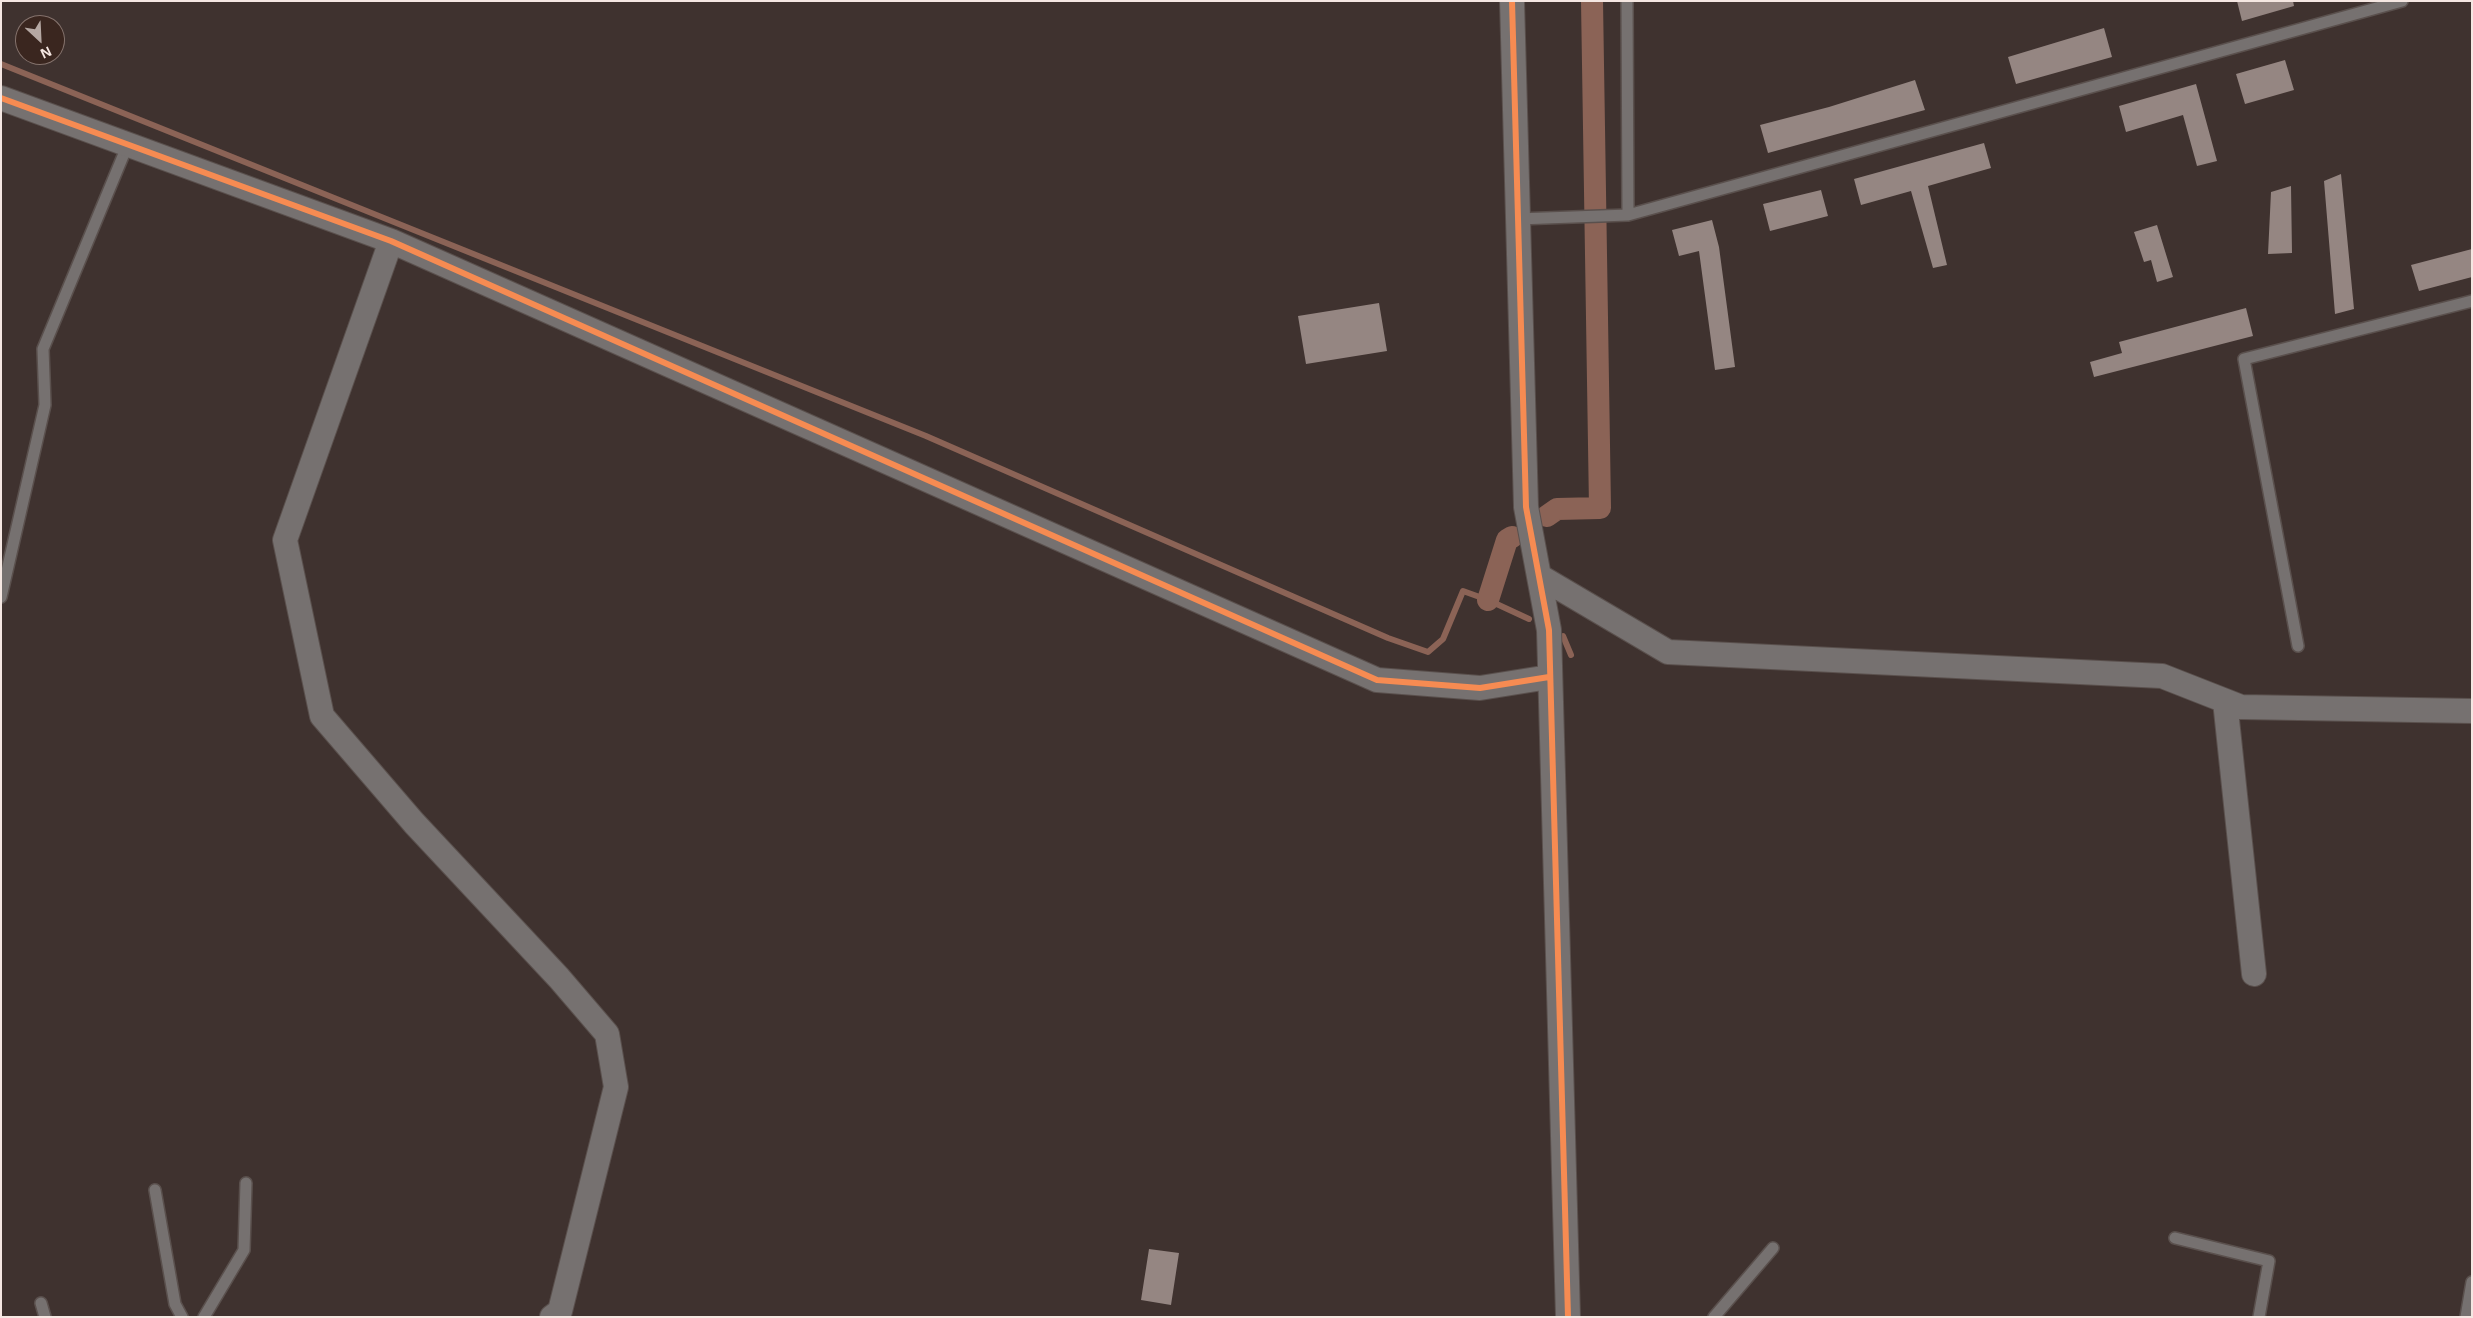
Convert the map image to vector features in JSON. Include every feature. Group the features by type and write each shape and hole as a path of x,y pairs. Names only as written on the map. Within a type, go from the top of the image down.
{"street":[{"path":"1512,1 1526,507 1549,630 1568,1317"},
{"path":"1,98 391,240 1376,680 1480,688 1549,677"},
{"path":"391,240 285,540 322,716 414,823 559,978 606,1034 616,1087 560,1311 552,1317"},
{"path":"1539,576 1668,652 2162,676 2241,707 2472,711"},
{"path":"2225,700 2254,974"}],"lane":[{"path":"1627,215 1628,1"},
{"path":"1518,219 1627,215 2402,1"},
{"path":"1,597 45,405 43,349 128,144"},
{"path":"2298,646 2244,359 2472,301"},
{"path":"204,1317 244,1250 246,1183"},
{"path":"155,1190 175,1304 182,1317"},
{"path":"2175,1238 2269,1261 2258,1317"},
{"path":"1714,1317 1773,1248"},
{"path":"2466,1317 2472,1282"},
{"path":"41,1303 45,1317"}],"building":[{"path":"2237,1 2293,1 2294,6 2242,21"},
{"path":"2104,28 2112,57 2016,84 2008,57"},
{"path":"2285,60 2294,90 2245,104 2236,74"},
{"path":"1915,80 1925,110 1768,153 1760,125 1829,107"},
{"path":"2196,84 2217,161 2197,166 2183,115 2126,132 2119,106"},
{"path":"1984,143 1991,168 1928,186 1947,265 1933,268 1911,191 1861,205 1854,179"},
{"path":"2341,174 2354,309 2335,314 2324,181"},
{"path":"2291,186 2292,253 2268,254 2271,192"},
{"path":"1821,190 1828,216 1770,231 1763,204"},
{"path":"1712,220 1719,247 1735,367 1715,370 1699,251 1679,256 1672,230"},
{"path":"2157,225 2173,277 2157,282 2151,260 2144,262 2134,232"},
{"path":"2472,249 2472,277 2419,291 2411,265"},
{"path":"1379,303 1387,351 1306,364 1298,316"},
{"path":"2246,308 2253,336 2094,377 2090,362 2122,353 2119,342"},
{"path":"1149,1249 1179,1253 1171,1305 1141,1300"}],"waterway":[{"path":"1547,516 1557,509 1600,508 1592,1"},
{"path":"1,64 926,436 1388,638 1428,652 1443,639 1463,591 1529,619"},
{"path":"1488,600 1507,540 1512,537"},
{"path":"1563,636 1571,655"}],"cycle path":[{"path":"1512,1 1526,507 1549,630 1568,1317"},
{"path":"1,98 391,241 1377,680 1480,688 1549,677"}]}
